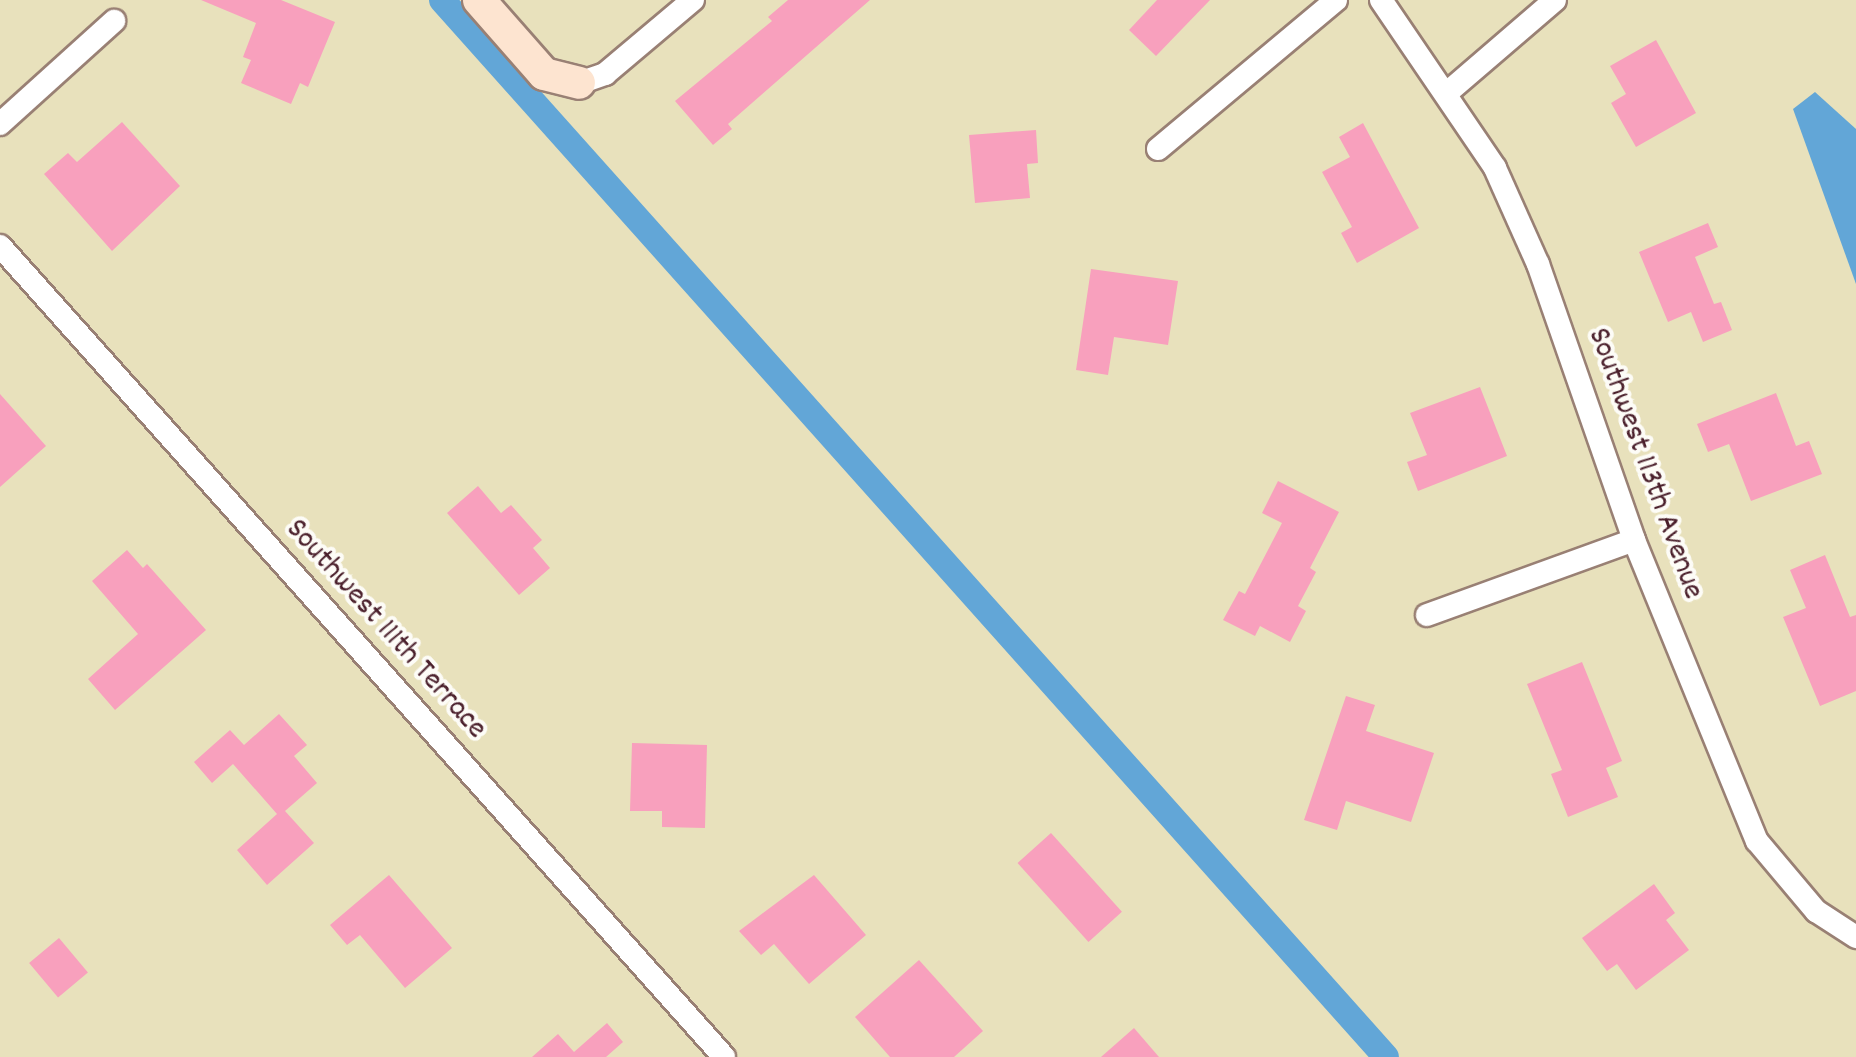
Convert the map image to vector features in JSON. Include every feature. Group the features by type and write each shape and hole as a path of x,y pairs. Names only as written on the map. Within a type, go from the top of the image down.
{"street":[{"path":"479,0 544,74 579,83 605,74 693,0"},
{"path":"1158,149 1336,0"},
{"name":"Southwest 113th Avenue","path":"1381,0 1448,92 1495,168 1538,264 1634,540 1757,841 1816,911 1856,937"},
{"path":"1448,92 1555,0"},
{"path":"0,124 114,21"},
{"name":"Southwest 111th Terrace","path":"0,246 724,1057"},
{"path":"1427,615 1634,540"}],"water":[{"path":"1815,92 1856,129 1856,284 1793,109"}],"building":[{"path":"201,0 281,0 335,22 308,87 300,83 291,104 241,83 251,60 243,57 256,23"},
{"path":"788,0 870,0 728,124 732,129 713,145 675,101 772,21 768,17"},
{"path":"1157,0 1210,0 1156,56 1129,30"},
{"path":"1656,40 1696,113 1636,147 1611,103 1626,94 1610,66"},
{"path":"122,122 180,186 112,251 44,174 68,153 77,162"},
{"path":"1363,123 1419,228 1357,263 1341,233 1352,227 1322,172 1350,157 1339,137"},
{"path":"1036,130 1038,163 1027,164 1030,198 975,203 969,135"},
{"path":"1708,223 1718,247 1695,257 1714,304 1721,302 1732,330 1703,342 1691,312 1668,322 1639,252"},
{"path":"1091,269 1178,281 1168,345 1114,337 1108,375 1076,370"},
{"path":"1480,387 1507,456 1418,491 1407,462 1427,455 1410,413"},
{"path":"1776,393 1796,446 1809,441 1822,474 1751,501 1729,444 1708,452 1697,424"},
{"path":"0,394 46,446 0,487"},
{"path":"1278,481 1339,512 1310,568 1316,572 1298,606 1306,611 1290,642 1260,626 1255,636 1223,620 1239,591 1245,594 1282,523 1262,513"},
{"path":"478,486 501,513 511,505 542,540 533,548 550,568 519,595 447,513"},
{"path":"127,550 143,568 147,564 206,630 115,710 88,679 138,634 92,581"},
{"path":"1825,555 1850,617 1856,615 1856,691 1820,706 1783,617 1806,608 1790,570"},
{"path":"1582,662 1622,761 1606,768 1618,797 1568,817 1551,774 1562,770 1527,684"},
{"path":"1346,696 1375,705 1366,731 1434,753 1411,822 1346,801 1337,830 1304,820"},
{"path":"279,714 307,745 294,756 317,783 285,811 314,843 267,885 237,850 277,814 233,764 212,783 194,762 230,730 244,745"},
{"path":"632,743 707,745 705,828 662,827 662,811 630,811"},
{"path":"1051,833 1122,912 1088,942 1018,863"},
{"path":"389,875 452,948 405,988 360,935 347,945 330,925"},
{"path":"814,875 866,935 809,984 774,944 761,955 739,931"},
{"path":"1654,884 1675,913 1666,920 1689,950 1636,990 1617,964 1607,971 1582,938"},
{"path":"59,938 88,972 58,998 29,963"},
{"path":"919,960 983,1031 954,1057 890,1057 855,1017"},
{"path":"607,1023 623,1042 606,1057 532,1057 558,1034 574,1052"},
{"path":"1134,1028 1159,1057 1101,1057"}],"waterway":[{"path":"442,0 1386,1057"}]}
